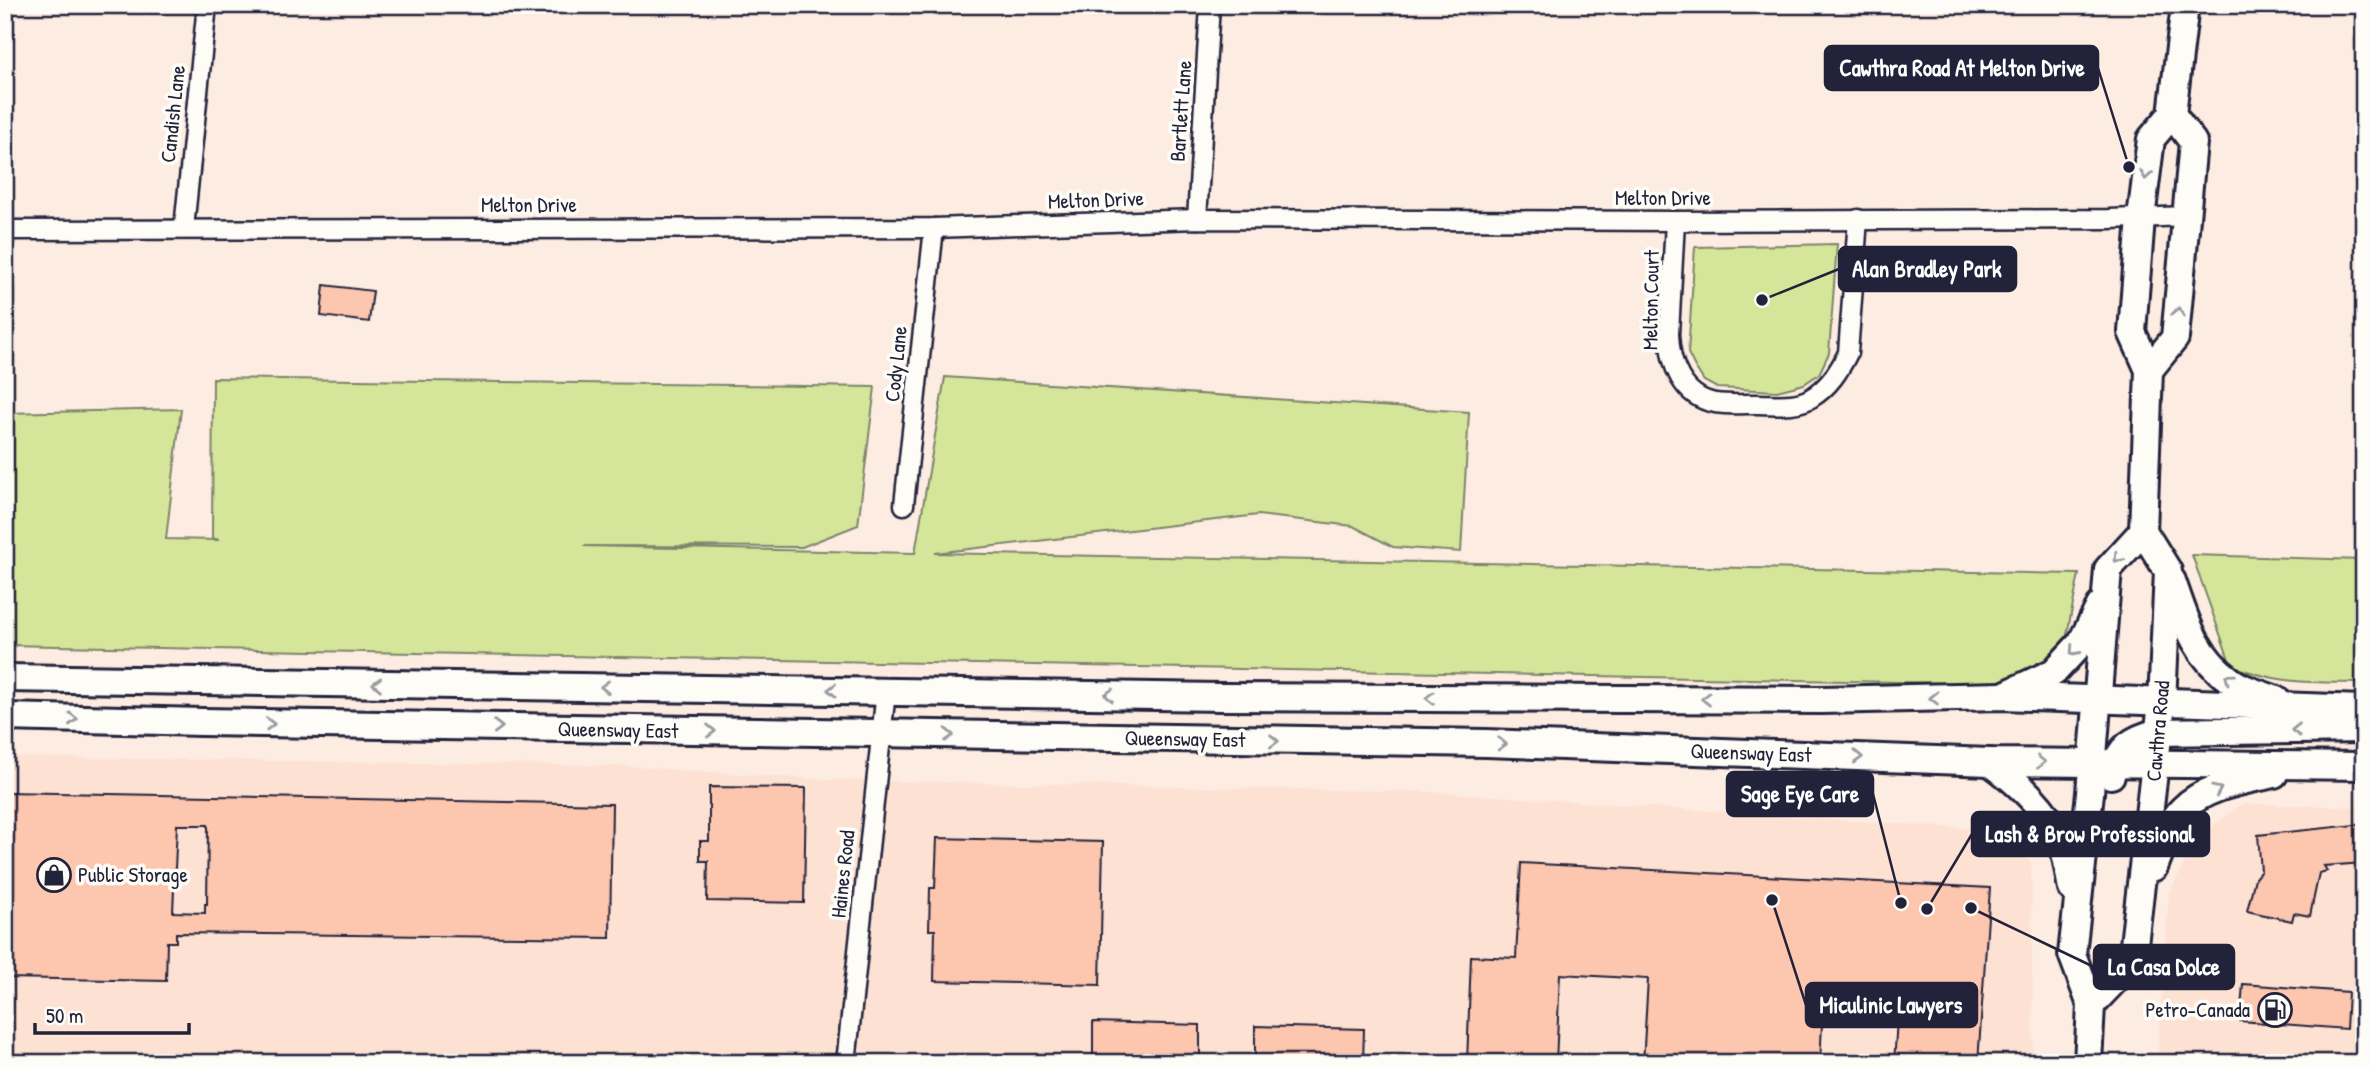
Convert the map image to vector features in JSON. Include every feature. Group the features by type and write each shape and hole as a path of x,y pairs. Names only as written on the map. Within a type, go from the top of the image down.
{"main road":[{"path":"2185,5 2172,114 2151,139 2141,218 2132,332 2148,370 2143,531 2168,571 2194,643 2204,657 2231,682 2291,706"},
{"path":"2148,370 2175,338 2188,216 2193,142 2172,114"},
{"path":"2088,1063 2091,1005 2072,954 2077,907 2104,763 2097,700 2108,569 2143,531"},
{"name":"Cawthra Road","path":"2091,1005 2132,962 2162,703 2168,571"},
{"path":"2002,696 2054,672 2074,652 2106,592"},
{"name":"Queensway East","path":"5,678 1235,697 1807,700 2002,696 2364,709"},
{"name":"Queensway East","path":"5,717 1486,743 1990,762 2364,766"},
{"path":"2104,763 2137,737 2159,732 2364,729"},
{"path":"1990,762 2008,775 2051,822 2063,848 2077,907"},
{"path":"2140,902 2169,830 2182,809 2197,798 2230,784 2316,765"}],"street":[{"name":"Candish Lane","path":"184,228 208,5"},
{"name":"Bartlett Lane","path":"1197,219 1210,5"},
{"name":"Melton Drive","path":"5,230 934,228 1197,219 1675,221 2188,216"},
{"name":"Melton Court","path":"1675,221 1669,334 1679,377 1688,390 1699,398 1716,403 1794,404 1808,400 1825,388 1848,353 1858,219"},
{"name":"Cody Lane","path":"904,505 934,228"},
{"name":"Haines Road","path":"846,1063 886,691"}],"shaded area":[{"path":"5,757 620,766 826,780 1431,792 2015,832 2031,865 2033,1063 5,1063"},
{"path":"2241,804 2364,807 2364,1063 2157,1063 2169,894 2197,839"}],"green space":[{"path":"1837,244 1829,353 1819,374 1804,384 1777,391 1717,388 1704,381 1688,353 1695,247"},
{"path":"945,377 1469,412 1461,552 1393,547 1353,526 1258,515 935,553 2079,574 2057,685 5,645 5,413 181,409 166,539 219,540 212,538 213,378 875,387 858,525 802,547 583,546 915,553"},
{"path":"2192,555 2364,560 2364,683 2281,679 2231,665"}],"building":[{"path":"324,285 373,291 369,322 321,316"},
{"path":"709,787 806,788 804,903 707,901 708,861 700,861 700,841 709,841"},
{"path":"5,792 612,804 610,938 176,933 176,942 167,942 166,981 5,978","holes":["177,825 208,825 205,913 173,912"]},
{"path":"2364,824 2364,863 2324,866 2327,871 2319,873 2310,916 2294,913 2292,921 2247,911 2255,878 2261,871 2258,835"},
{"path":"937,838 1103,842 1100,985 934,981 935,930 929,930 930,888 935,888"},
{"path":"1521,863 1990,888 1978,1063 1894,1063 1899,991 1824,986 1820,1063 1643,1063 1648,979 1560,974 1556,1063 1467,1063 1471,956 1516,958"},
{"path":"2243,984 2348,992 2346,1029 2240,1021"},
{"path":"1093,1022 1200,1025 1200,1063 1093,1063"},
{"path":"1255,1026 1364,1029 1363,1063 1255,1063"}],"place":[{"name":"Cawthra Road At Melton Drive","path":"2129,167"},
{"name":"Alan Bradley Park","path":"1762,300"},
{"name":"Public Storage","path":"54,875"},
{"name":"Miculinic Lawyers","path":"1772,900"},
{"name":"Sage Eye Care","path":"1901,903"},
{"name":"La Casa Dolce","path":"1971,908"},
{"name":"Lash & Brow Professional","path":"1927,909"},
{"name":"Petro-Canada","path":"2275,1010"}]}
